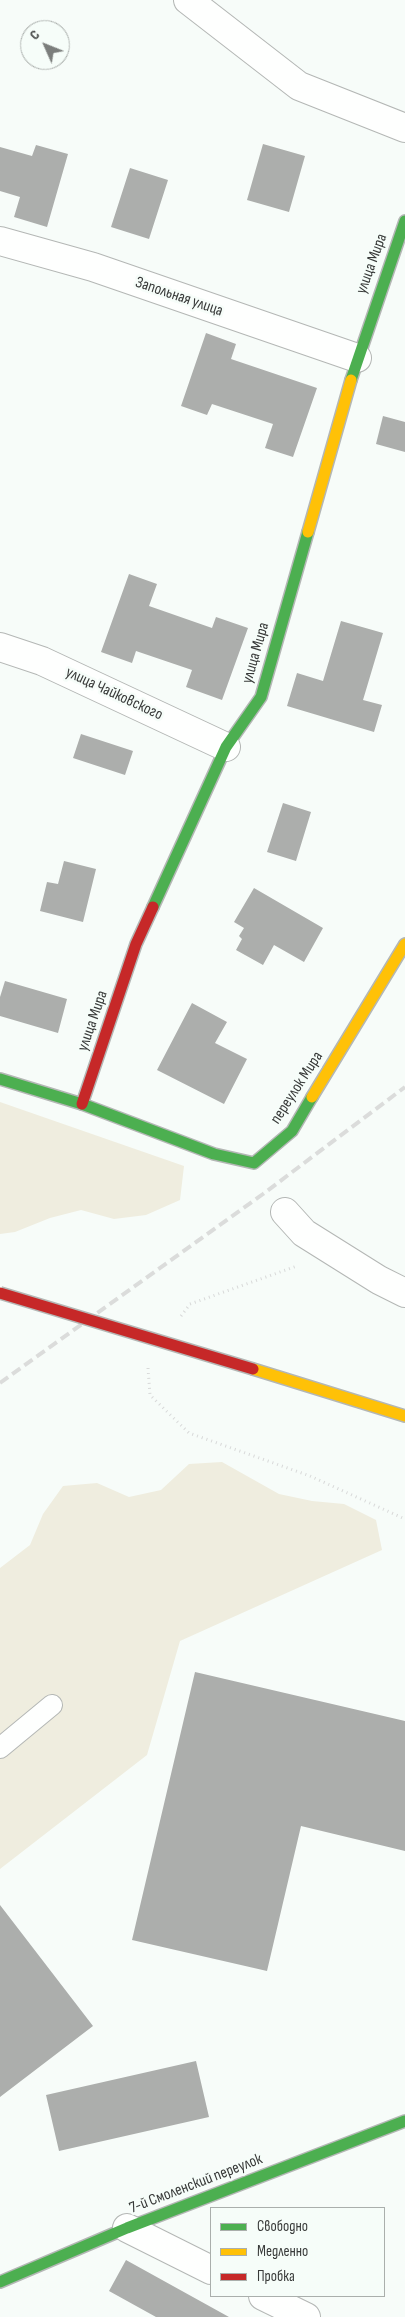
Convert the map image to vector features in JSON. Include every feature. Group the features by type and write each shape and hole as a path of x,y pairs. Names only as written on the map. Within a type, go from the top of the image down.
{"street":[{"path":"188,0 299,86 405,128"},
{"name":"улица Мира","path":"82,1104 136,944 226,747 261,698 356,358 405,221"},
{"name":"Запольная улица","path":"0,241 93,268 356,358"},
{"name":"улица Чайковского","path":"0,647 42,661 226,747"},
{"name":"переулок Мира","path":"82,1104 214,1154 254,1163 292,1131 405,944"},
{"path":"0,1080 82,1104"},
{"path":"285,1212 304,1233 379,1280 405,1293"},
{"path":"0,1293 405,1416"},
{"name":"7-й Смоленский переулок","path":"0,2282 127,2228 405,2121"},
{"path":"127,2228 210,2270"},
{"path":"265,2297 306,2317"}],"lane":[{"path":"0,1748 52,1705"}],"shaded area":[{"path":"0,1102 184,1166 180,1200 146,1215 114,1219 81,1210 50,1218 15,1232 0,1234"},
{"path":"222,1462 279,1494 312,1501 344,1504 376,1520 382,1550 180,1641 147,1755 0,1869 0,1568 30,1545 43,1514 63,1486 97,1483 129,1497 161,1490 189,1464"}],"building":[{"path":"263,144 305,156 289,212 247,200"},
{"path":"36,145 68,154 47,227 14,217 20,197 0,191 0,147 32,156"},
{"path":"130,168 168,180 149,239 111,227"},
{"path":"206,333 236,344 231,359 317,388 293,457 265,448 273,424 212,404 207,415 181,406"},
{"path":"383,416 405,422 405,452 376,444"},
{"path":"129,574 157,584 149,606 212,628 216,617 248,628 222,700 186,687 192,670 136,651 132,663 101,652"},
{"path":"341,621 383,633 363,700 382,705 374,732 287,706 297,673 323,681"},
{"path":"81,734 133,751 125,775 73,758"},
{"path":"283,803 311,812 296,861 267,852"},
{"path":"64,861 96,869 83,922 40,911 47,882 58,884"},
{"path":"254,888 323,928 304,962 274,945 263,965 236,950 242,939 239,936 244,928 234,922"},
{"path":"5,981 67,999 58,1033 0,1016 0,997"},
{"path":"192,1003 227,1022 215,1043 247,1059 224,1104 157,1070"},
{"path":"195,1672 405,1721 405,1851 301,1826 267,1971 132,1940"},
{"path":"0,1905 93,2026 0,2097"},
{"path":"196,2061 209,2117 59,2151 46,2095"},
{"path":"126,2260 229,2317 156,2317 109,2291"}],"railway":[{"path":"0,1383 263,1194 405,1087"}],"traffic: fast":[{"path":"351,380 405,221"},
{"path":"153,907 226,747 261,697 308,532"},
{"path":"0,1079 82,1104 214,1154 254,1163 292,1131 312,1097"},
{"path":"0,2282 127,2228 405,2121"}],"traffic: slow":[{"path":"308,532 351,380"},
{"path":"312,1097 405,944"},
{"path":"253,1369 405,1416"}],"traffic: jam":[{"path":"82,1104 136,944 153,907"},
{"path":"0,1293 253,1369"}]}
